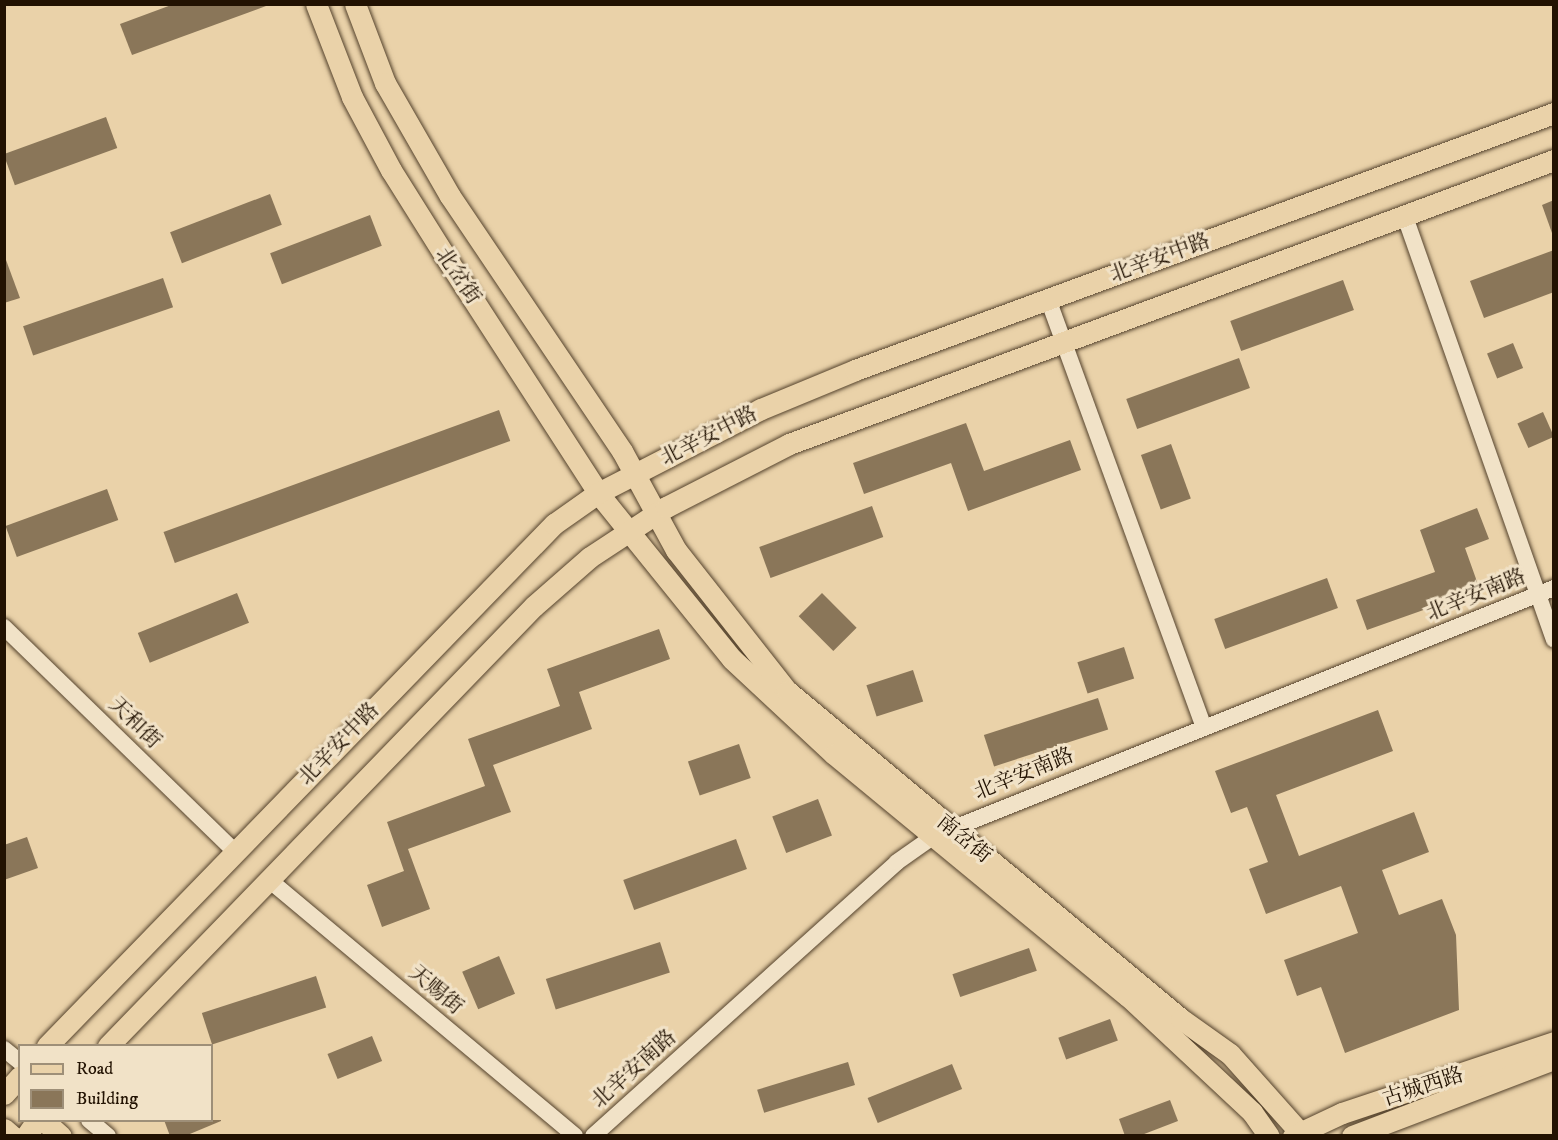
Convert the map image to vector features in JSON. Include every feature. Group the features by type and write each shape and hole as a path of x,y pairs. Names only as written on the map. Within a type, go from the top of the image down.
{"main road":[{"name":"北岔街","path":"316,4 352,97 391,171 598,494 629,531"},
{"name":"北岔街","path":"354,4 386,83 450,196 622,451 633,476 657,514"},
{"name":"北辛安中路","path":"49,1044 554,524 598,494 761,409 1048,299 1554,113"},
{"name":"北辛安中路","path":"110,1044 534,606 590,557 686,495 789,444 1063,340 1554,160"},
{"name":"南岔街","path":"657,514 676,550 787,691 1128,996 1252,1112 1269,1136"},
{"name":"南岔街","path":"629,531 755,681 792,719 942,831 1181,1019 1230,1054 1299,1134"},
{"name":"古城西路","path":"1299,1134 1342,1113 1554,1042"},
{"name":"古城西路","path":"1352,1136 1554,1059"},
{"path":"26,1136 36,1122"},
{"path":"46,1122 61,1136"},
{"path":"4,1129 12,1136"}],"street":[{"path":"1404,214 1554,639"},
{"path":"1048,299 1203,727"},
{"name":"北辛安南路","path":"593,1136 897,862 942,831 1554,588"},
{"name":"天和街","path":"4,627 234,851"},
{"name":"天赐街","path":"268,879 575,1136"},
{"path":"4,1049 18,1060"},
{"path":"91,1122 108,1136"}],"building":[{"path":"174,4 265,4 266,6 132,55 120,24"},
{"path":"106,117 117,148 15,185 4,154"},
{"path":"270,194 282,225 182,263 170,232"},
{"path":"1554,200 1554,233 1552,233 1542,205"},
{"path":"370,215 382,246 282,284 270,253"},
{"path":"1554,250 1554,292 1484,318 1470,281"},
{"path":"6,260 20,298 4,303 4,261"},
{"path":"163,278 173,307 33,355 23,326"},
{"path":"1343,280 1354,310 1241,351 1230,321"},
{"path":"1513,343 1523,368 1497,379 1487,353"},
{"path":"1239,358 1250,388 1137,429 1126,399"},
{"path":"499,410 510,441 175,563 164,532"},
{"path":"1543,412 1554,437 1528,448 1517,423"},
{"path":"966,423 984,471 1070,440 1081,470 968,511 951,463 864,494 853,463"},
{"path":"1171,444 1191,499 1161,509 1141,455"},
{"path":"107,489 118,520 17,557 6,526"},
{"path":"872,506 883,537 771,578 759,547"},
{"path":"1477,508 1489,539 1465,548 1480,590 1367,630 1356,600 1435,572 1420,530"},
{"path":"1327,578 1338,608 1225,649 1214,619"},
{"path":"237,593 249,623 150,663 138,633"},
{"path":"822,593 857,628 833,651 799,616"},
{"path":"659,629 670,659 579,692 592,729 493,765 511,812 408,849 430,909 382,927 367,885 404,871 387,822 485,786 468,739 560,706 547,669"},
{"path":"1124,647 1134,678 1088,694 1077,662"},
{"path":"913,670 923,701 877,717 866,685"},
{"path":"1098,698 1108,729 994,766 984,735"},
{"path":"1378,710 1393,751 1276,795 1299,856 1414,812 1429,852 1382,870 1399,915 1442,899 1456,935 1459,1010 1345,1053 1321,987 1297,996 1284,960 1358,933 1341,886 1266,914 1249,869 1268,862 1247,807 1231,813 1215,771"},
{"path":"739,744 751,778 700,796 688,762"},
{"path":"818,799 832,835 786,853 772,817"},
{"path":"27,837 38,868 4,880 4,845"},
{"path":"736,839 747,869 634,910 623,880"},
{"path":"660,942 670,972 556,1010 546,979"},
{"path":"1029,948 1037,971 960,997 952,974"},
{"path":"499,956 515,994 478,1009 462,972"},
{"path":"316,976 326,1007 212,1044 202,1013"},
{"path":"1110,1019 1118,1041 1066,1059 1058,1038"},
{"path":"372,1036 382,1061 338,1079 327,1054"},
{"path":"848,1062 855,1085 764,1113 757,1090"},
{"path":"952,1064 962,1089 878,1123 868,1098"},
{"path":"1170,1100 1178,1121 1139,1136 1125,1136 1119,1119"},
{"path":"221,1120 185,1136 170,1136 165,1122"}]}
